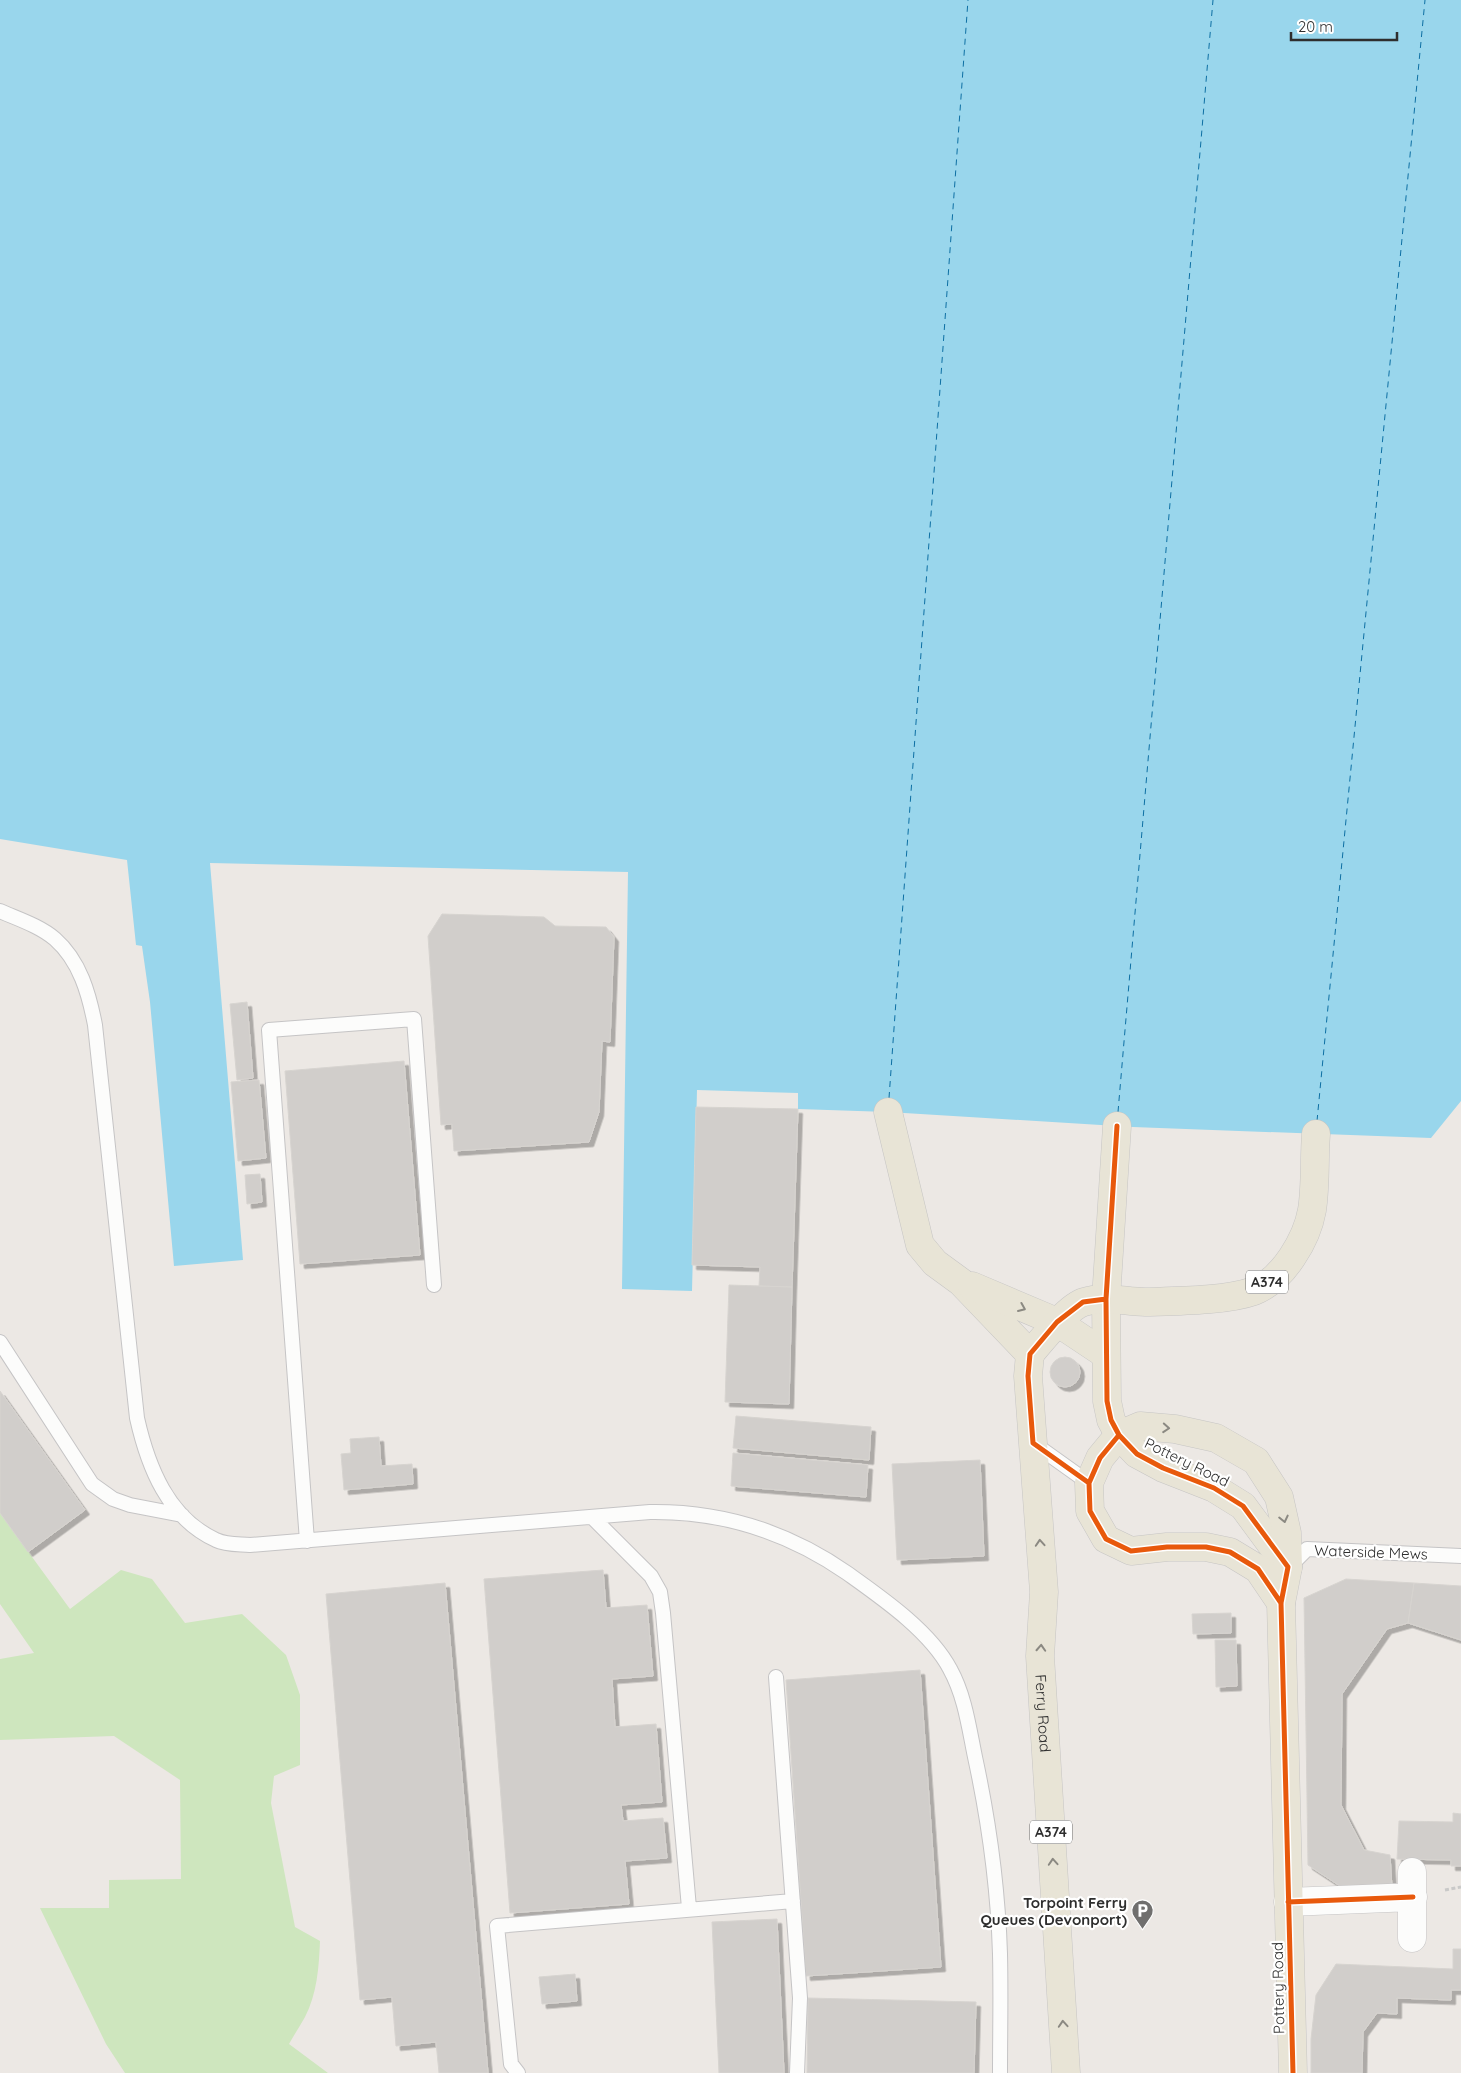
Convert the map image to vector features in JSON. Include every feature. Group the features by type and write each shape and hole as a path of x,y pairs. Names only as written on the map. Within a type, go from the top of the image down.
{"main road":[{"path":"888,1112 920,1245 934,1263 961,1282 1030,1354"},
{"path":"1117,1126 1106,1291 1105,1354 1107,1401 1111,1420 1119,1435"},
{"name":"A374","path":"1030,1354 1058,1322 1083,1302 1106,1291 1144,1302 1225,1297 1256,1290 1280,1273 1298,1249 1312,1211 1316,1134"},
{"path":"961,1282 1058,1322 1105,1354"},
{"name":"Ferry Road","path":"1030,1354 1028,1376 1044,1592 1040,1656 1066,2073"},
{"name":"Pottery Road","path":"1281,1603 1258,1569 1230,1552 1206,1547 1168,1547 1131,1551 1106,1539 1090,1511 1089,1483 1100,1458 1119,1435 1140,1426 1174,1429 1216,1438 1256,1461 1278,1497 1287,1534 1288,1567 1281,1603 1293,2073"},
{"name":"Pottery Road","path":"1119,1435 1137,1454 1163,1468 1214,1488 1243,1506 1288,1567"}],"street":[{"path":"1288,1902 1412,1885 1412,1938"}],"lane":[{"path":"0,911 37,927 55,939 69,954 85,984 95,1025 136,1418 142,1440 159,1484 168,1500 198,1529 217,1541 250,1545 592,1516 680,1512 743,1522 776,1533 836,1565 869,1588 918,1630 938,1651 950,1669 961,1694 979,1775 990,1838 1000,1953 1000,2073"},
{"path":"307,1541 269,1030 414,1019 434,1285"},
{"path":"0,1342 92,1484 113,1499 130,1505 182,1515"},
{"path":"1033,1443 1089,1483"},
{"path":"592,1516 652,1576 660,1592 689,1908"},
{"name":"Waterside Mews","path":"1288,1567 1307,1549 1461,1556"},
{"path":"776,1677 800,1998 798,2073"},
{"path":"518,2073 511,2064 496,1926 689,1908 793,1901"}],"green space":[{"path":"0,1513 70,1609 121,1570 152,1579 185,1623 242,1614 286,1655 300,1695 300,1765 274,1776 271,1803 295,1927 320,1941 315,1990 305,2017 289,2044 328,2073 125,2073 106,2044 40,1908 109,1908 109,1880 181,1879 180,1780 114,1736 0,1740 0,1659 34,1653 0,1604"}],"water":[{"path":"0,0 1461,0 1461,1101 1431,1138 1133,1127 888,1112 798,1109 798,1093 697,1090 692,1291 622,1289 628,872 210,863 243,1260 174,1266 150,1002 142,946 136,945 127,860 0,839"}],"building":[{"path":"442,914 544,917 555,926 606,927 614,937 610,1042 602,1041 599,1112 589,1142 454,1151 452,1124 441,1125 428,936"},
{"path":"247,1002 253,1078 237,1080 230,1004"},
{"path":"404,1061 420,1255 300,1264 285,1071"},
{"path":"259,1080 266,1158 238,1161 231,1082"},
{"path":"696,1107 798,1109 792,1287 759,1286 760,1267 692,1265"},
{"path":"260,1174 262,1202 247,1204 245,1175"},
{"path":"729,1285 792,1287 789,1404 725,1402"},
{"path":"1065,1357 1076,1361 1080,1372 1076,1383 1065,1387 1054,1383 1050,1372 1054,1361"},
{"path":"0,1391 85,1510 28,1552 0,1513"},
{"path":"736,1416 871,1427 869,1460 733,1448"},
{"path":"379,1437 381,1466 412,1464 413,1484 344,1490 341,1454 351,1453 350,1439"},
{"path":"733,1453 868,1465 866,1497 731,1486"},
{"path":"980,1460 984,1556 897,1560 892,1464"},
{"path":"603,1570 606,1608 647,1605 653,1676 612,1679 615,1727 656,1724 662,1802 621,1805 623,1821 663,1818 667,1858 625,1861 629,1904 510,1913 484,1579"},
{"path":"1346,1579 1414,1583 1408,1623 1387,1629 1342,1694 1341,1805 1364,1850 1390,1855 1392,1888 1343,1888 1308,1865 1304,1598"},
{"path":"445,1583 488,2073 439,2073 436,2042 396,2046 392,1997 360,2000 326,1594"},
{"path":"1414,1583 1461,1586 1461,1640 1408,1623"},
{"path":"1231,1613 1231,1633 1193,1634 1192,1614"},
{"path":"1215,1640 1236,1640 1237,1686 1216,1687"},
{"path":"920,1670 941,1967 806,1976 786,1680"},
{"path":"1453,1813 1461,1814 1461,1866 1451,1866 1451,1860 1397,1859 1399,1821 1453,1822"},
{"path":"777,1919 784,2073 719,2073 712,1922"},
{"path":"1453,1949 1461,1949 1461,1990 1451,1990 1451,2000 1397,1998 1397,2014 1377,2013 1363,2032 1362,2073 1311,2073 1311,2039 1316,1995 1336,1964 1453,1969"},
{"path":"575,1974 577,2001 542,2004 539,1977"},
{"path":"808,1998 976,2002 974,2073 807,2073"}],"ferry route":[{"path":"889,1098 968,0"},
{"path":"1118,1112 1213,0"},
{"path":"1317,1121 1425,0"}],"cycle path":[{"path":"1117,1126 1106,1299 1107,1401 1111,1420 1119,1435 1137,1454 1163,1468 1214,1488 1243,1506 1288,1567 1281,1603 1293,2073"},
{"path":"1089,1483 1033,1443 1028,1376 1030,1354 1057,1322 1083,1302 1106,1299"},
{"path":"1119,1435 1100,1458 1089,1483 1090,1511 1106,1539 1131,1551 1167,1547 1206,1547 1230,1552 1258,1569 1281,1603"},
{"path":"1288,1902 1413,1897"}],"place":[{"name":"Torpoint Ferry Queues (Devonport)","path":"1143,1930"}]}
